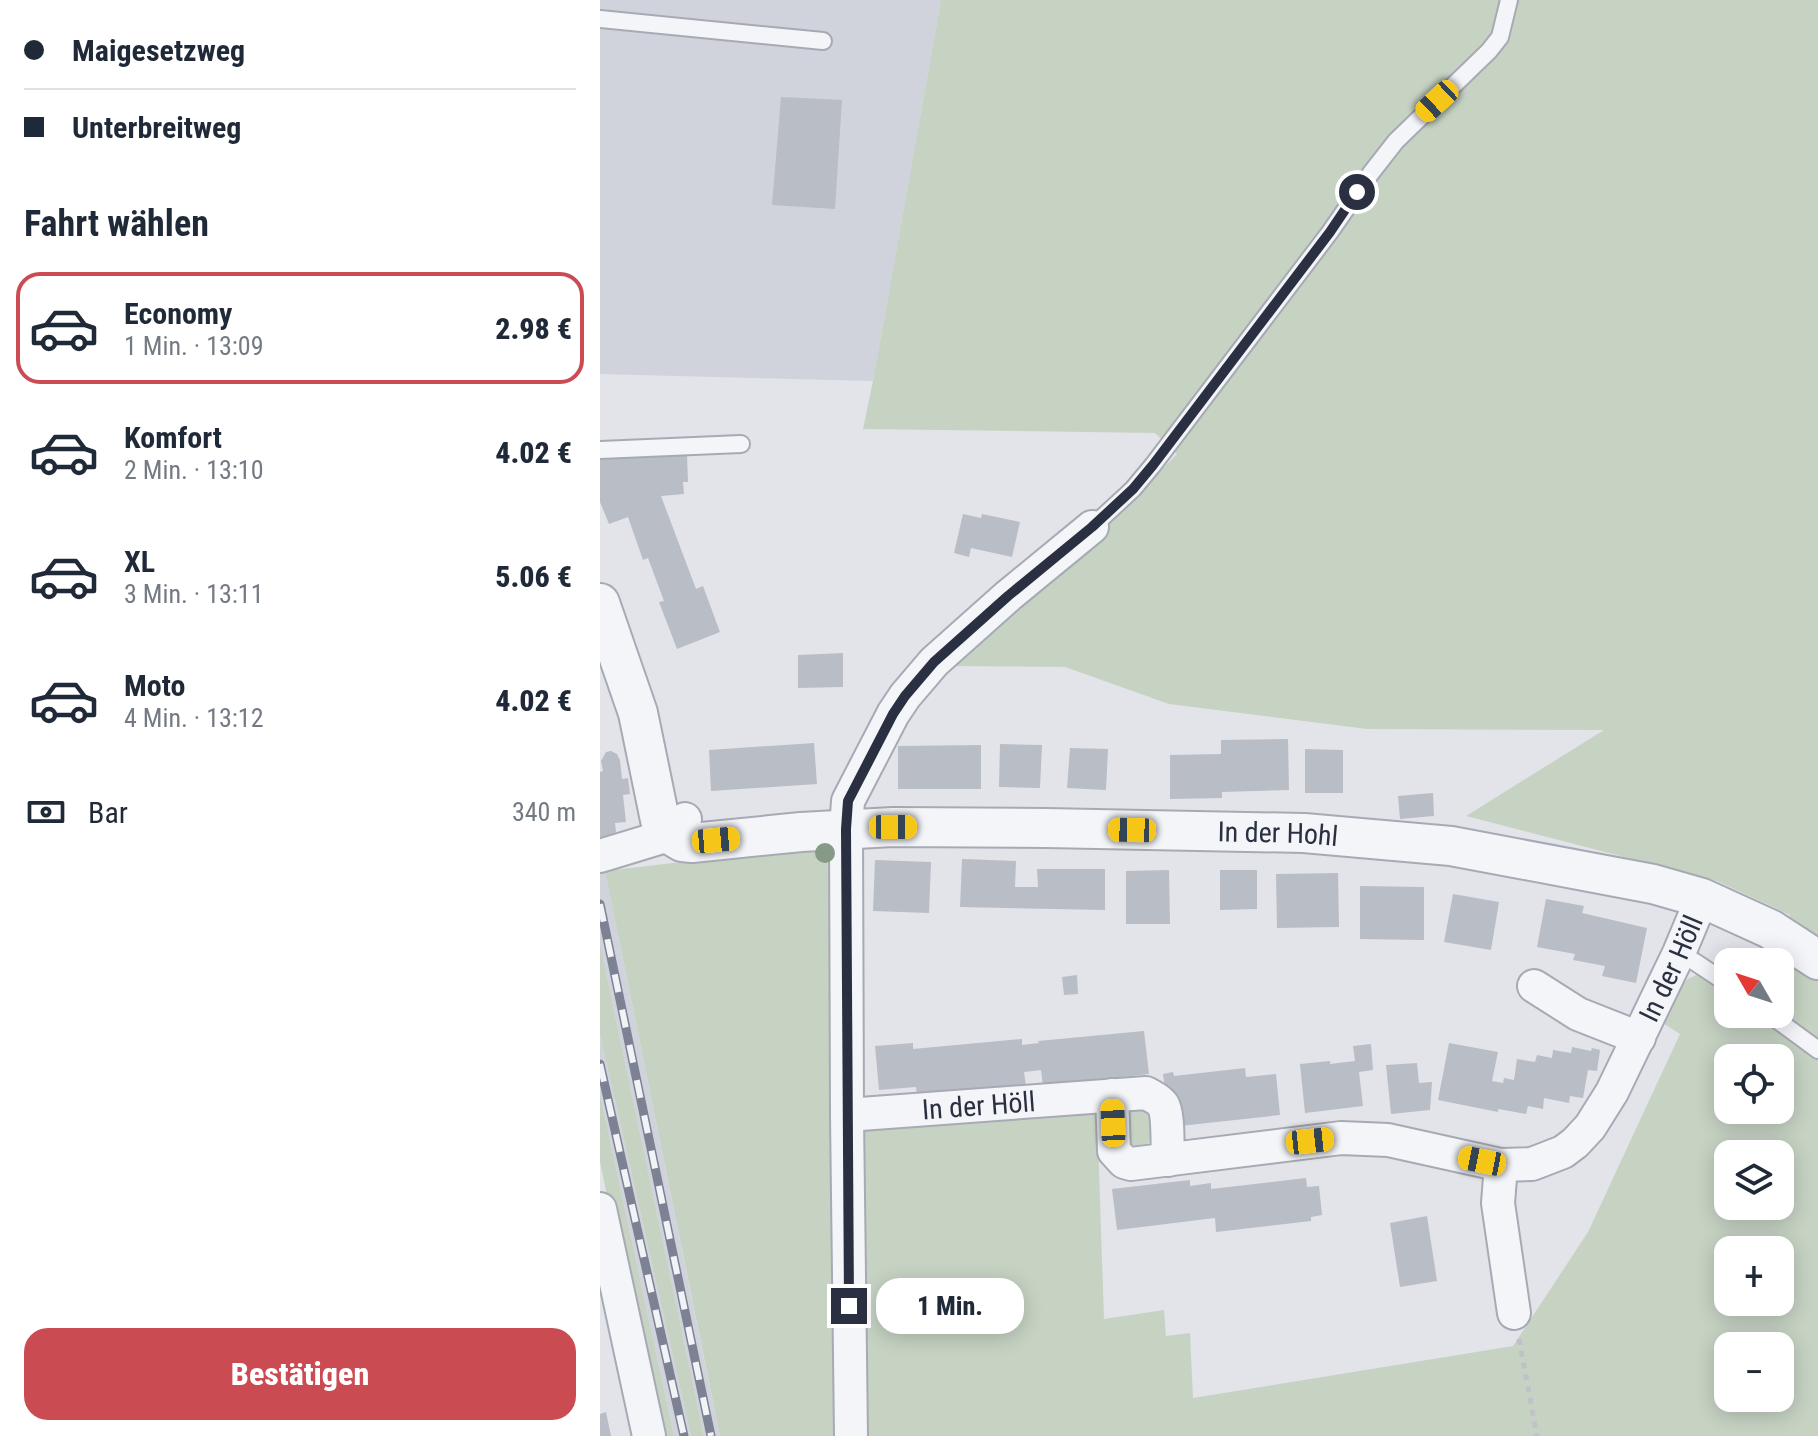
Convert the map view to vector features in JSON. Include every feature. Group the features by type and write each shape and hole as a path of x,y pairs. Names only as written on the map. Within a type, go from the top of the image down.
{"street":[{"path":"851,1436 847,1115 848,801 893,714 934,662 1092,527"},
{"path":"600,603 638,713 658,813 676,825 655,840 601,856"},
{"name":"In der Hohl","path":"676,825 677,840 687,843 893,827 1304,833 1451,846 1653,884 1702,898 1770,929 1818,960"},
{"name":"In der Höll","path":"1112,1095 1114,1151 1124,1162 1131,1164 1356,1138 1388,1140 1501,1165 1532,1164 1563,1152 1575,1143 1600,1112 1639,1038 1702,898"},
{"name":"In der Höll","path":"1534,986 1578,1014 1639,1038"},
{"name":"In der Höll","path":"847,1115 1146,1093 1155,1097 1165,1113 1168,1160"},
{"path":"1501,1165 1498,1203 1514,1313"},
{"path":"600,1209 649,1436"}],"lane":[{"path":"1092,527 1133,489 1153,465 1396,141 1489,51 1500,37 1509,0"},
{"path":"600,19 823,41"},
{"path":"600,450 741,444"},
{"path":"1679,953 1714,975"},
{"path":"1788,1028 1818,1050"}],"path":[{"path":"1514,1313 1537,1436"}],"shaded area":[{"path":"600,0 941,0 873,381 600,374"},
{"path":"605,871 720,1436 704,1436 600,944 600,872"},
{"path":"600,1034 691,1436 674,1436 600,1094"}],"green space":[{"path":"941,0 1818,0 1818,1436 720,1436 605,871 841,843 838,1129 1097,1111 1104,1319 1164,1310 1166,1336 1190,1333 1193,1398 1513,1346 1588,1232 1680,1034 1661,1022 1678,987 1700,974 1714,981 1714,1028 1794,1028 1794,948 1763,948 1790,915 1717,881 1466,816 1604,730 1367,729 1169,704 1065,667 940,666 1105,527 1177,454 1155,433 863,429"},
{"path":"600,944 704,1436 691,1436 600,1034"},
{"path":"600,1094 674,1436 657,1436 600,1162"},
{"path":"1123,1102 1140,1107 1149,1117 1150,1135 1145,1150 1129,1150"}],"building":[{"path":"781,97 842,100 835,209 772,205"},
{"path":"687,455 688,482 683,482 684,494 661,496 696,589 703,586 720,632 677,649 659,602 664,601 648,558 643,560 628,517 609,524 600,502 600,459"},
{"path":"963,514 981,518 982,514 1020,522 1012,557 971,548 969,557 954,553"},
{"path":"843,653 843,687 798,688 798,655"},
{"path":"1288,739 1289,790 1222,792 1222,798 1170,799 1170,755 1221,754 1221,740"},
{"path":"814,743 817,784 711,791 709,750"},
{"path":"1000,744 1042,745 1040,788 999,787"},
{"path":"981,745 981,789 898,789 898,746"},
{"path":"1070,748 1108,749 1106,790 1067,788"},
{"path":"1305,749 1343,750 1343,793 1305,793"},
{"path":"611,751 620,760 622,779 628,778 630,794 623,795 626,822 615,823 616,832 600,839 601,761 606,752"},
{"path":"1433,793 1434,816 1400,819 1398,796"},
{"path":"962,859 1016,861 1015,887 1038,887 1037,869 1105,869 1105,910 960,907"},
{"path":"875,860 931,862 929,913 873,911"},
{"path":"1169,870 1170,924 1126,924 1126,871"},
{"path":"1220,870 1257,870 1257,909 1220,910"},
{"path":"1338,873 1339,927 1277,928 1276,874"},
{"path":"1360,886 1424,887 1424,940 1360,939"},
{"path":"1453,894 1499,902 1491,950 1444,942"},
{"path":"1546,899 1584,906 1582,913 1647,928 1636,983 1602,976 1605,966 1573,960 1575,954 1537,947"},
{"path":"1077,975 1078,994 1064,995 1062,977"},
{"path":"1144,1031 1149,1074 1043,1086 1041,1070 1024,1072 1026,1087 917,1096 916,1087 879,1090 875,1046 913,1043 913,1049 1022,1039 1022,1045"},
{"path":"1449,1043 1498,1052 1492,1081 1503,1083 1504,1078 1514,1080 1517,1059 1535,1062 1537,1055 1552,1058 1553,1050 1571,1053 1572,1047 1600,1050 1597,1071 1588,1070 1583,1098 1570,1096 1569,1103 1544,1098 1543,1109 1528,1106 1526,1114 1498,1109 1498,1112 1438,1100"},
{"path":"1371,1044 1373,1070 1359,1072 1363,1106 1305,1113 1300,1064 1355,1061 1353,1046"},
{"path":"1417,1063 1419,1083 1432,1082 1430,1110 1391,1114 1386,1065"},
{"path":"1245,1068 1246,1077 1276,1074 1280,1115 1180,1126 1176,1095 1166,1096 1163,1074 1173,1072 1174,1076"},
{"path":"1306,1178 1307,1187 1319,1186 1322,1215 1311,1217 1311,1221 1216,1232 1215,1218 1117,1230 1112,1189 1190,1180 1190,1186 1211,1183 1211,1189"},
{"path":"1427,1216 1437,1281 1400,1287 1390,1223"},
{"path":"606,1412 611,1436 600,1436 600,1414"}],"railway":[{"path":"600,904 711,1436"},
{"path":"600,1064 684,1436"}],"route":[{"path":"849,1306 848,801 905,696 934,662 1133,489 1330,232 1357,192"}]}
